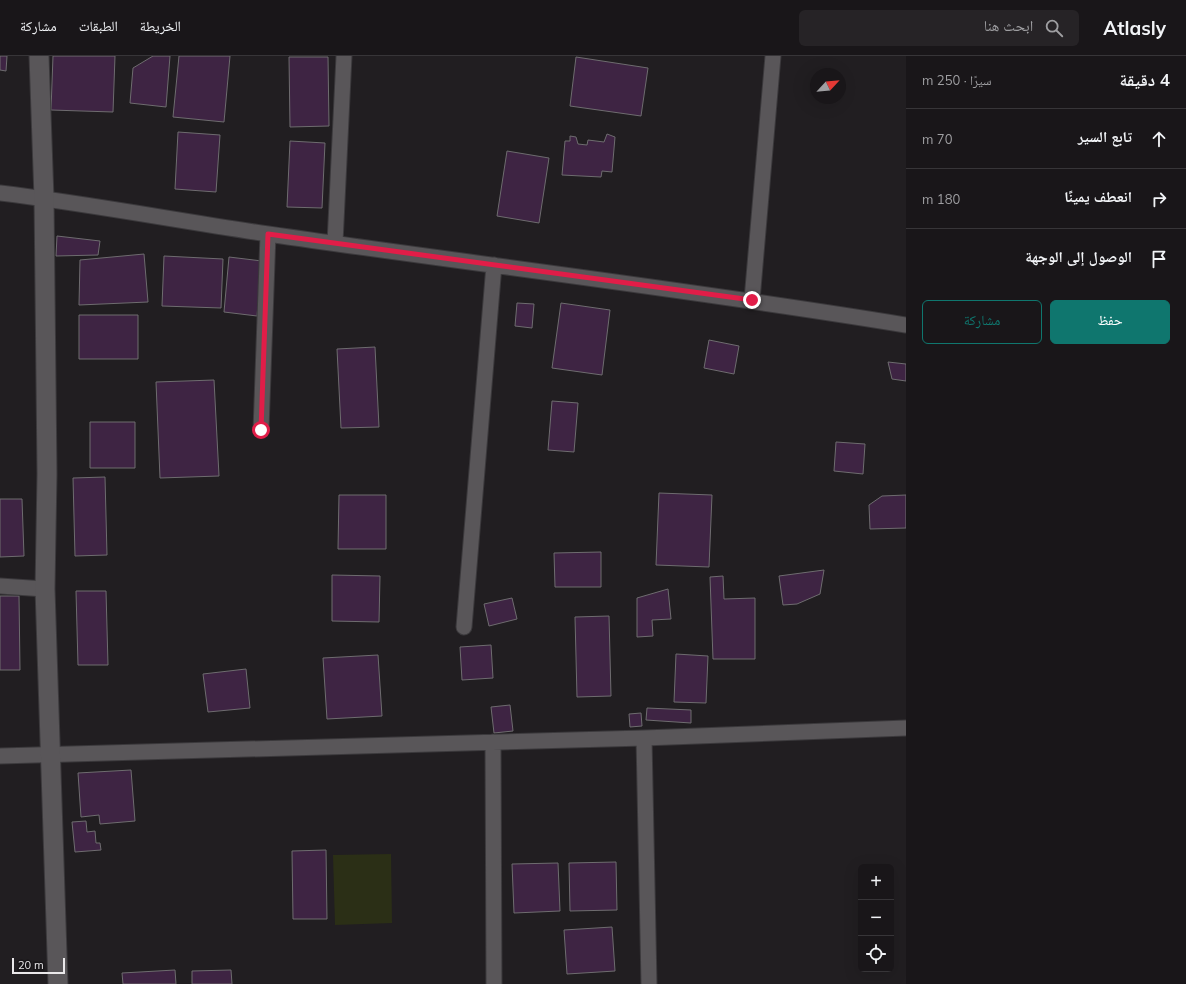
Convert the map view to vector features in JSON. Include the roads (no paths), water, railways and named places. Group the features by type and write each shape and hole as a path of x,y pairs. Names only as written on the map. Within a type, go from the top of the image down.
{"street":[{"path":"39,56 44,198 47,474 44,589 52,755 58,984"},
{"path":"335,243 344,56"},
{"path":"752,300 773,56"},
{"path":"0,193 44,198 268,234 752,300 906,324"},
{"path":"261,430 268,234"},
{"path":"464,627 494,265"},
{"path":"0,586 44,589"},
{"path":"0,756 644,738 906,728"},
{"path":"644,738 649,984"},
{"path":"493,742 494,984"}]}
